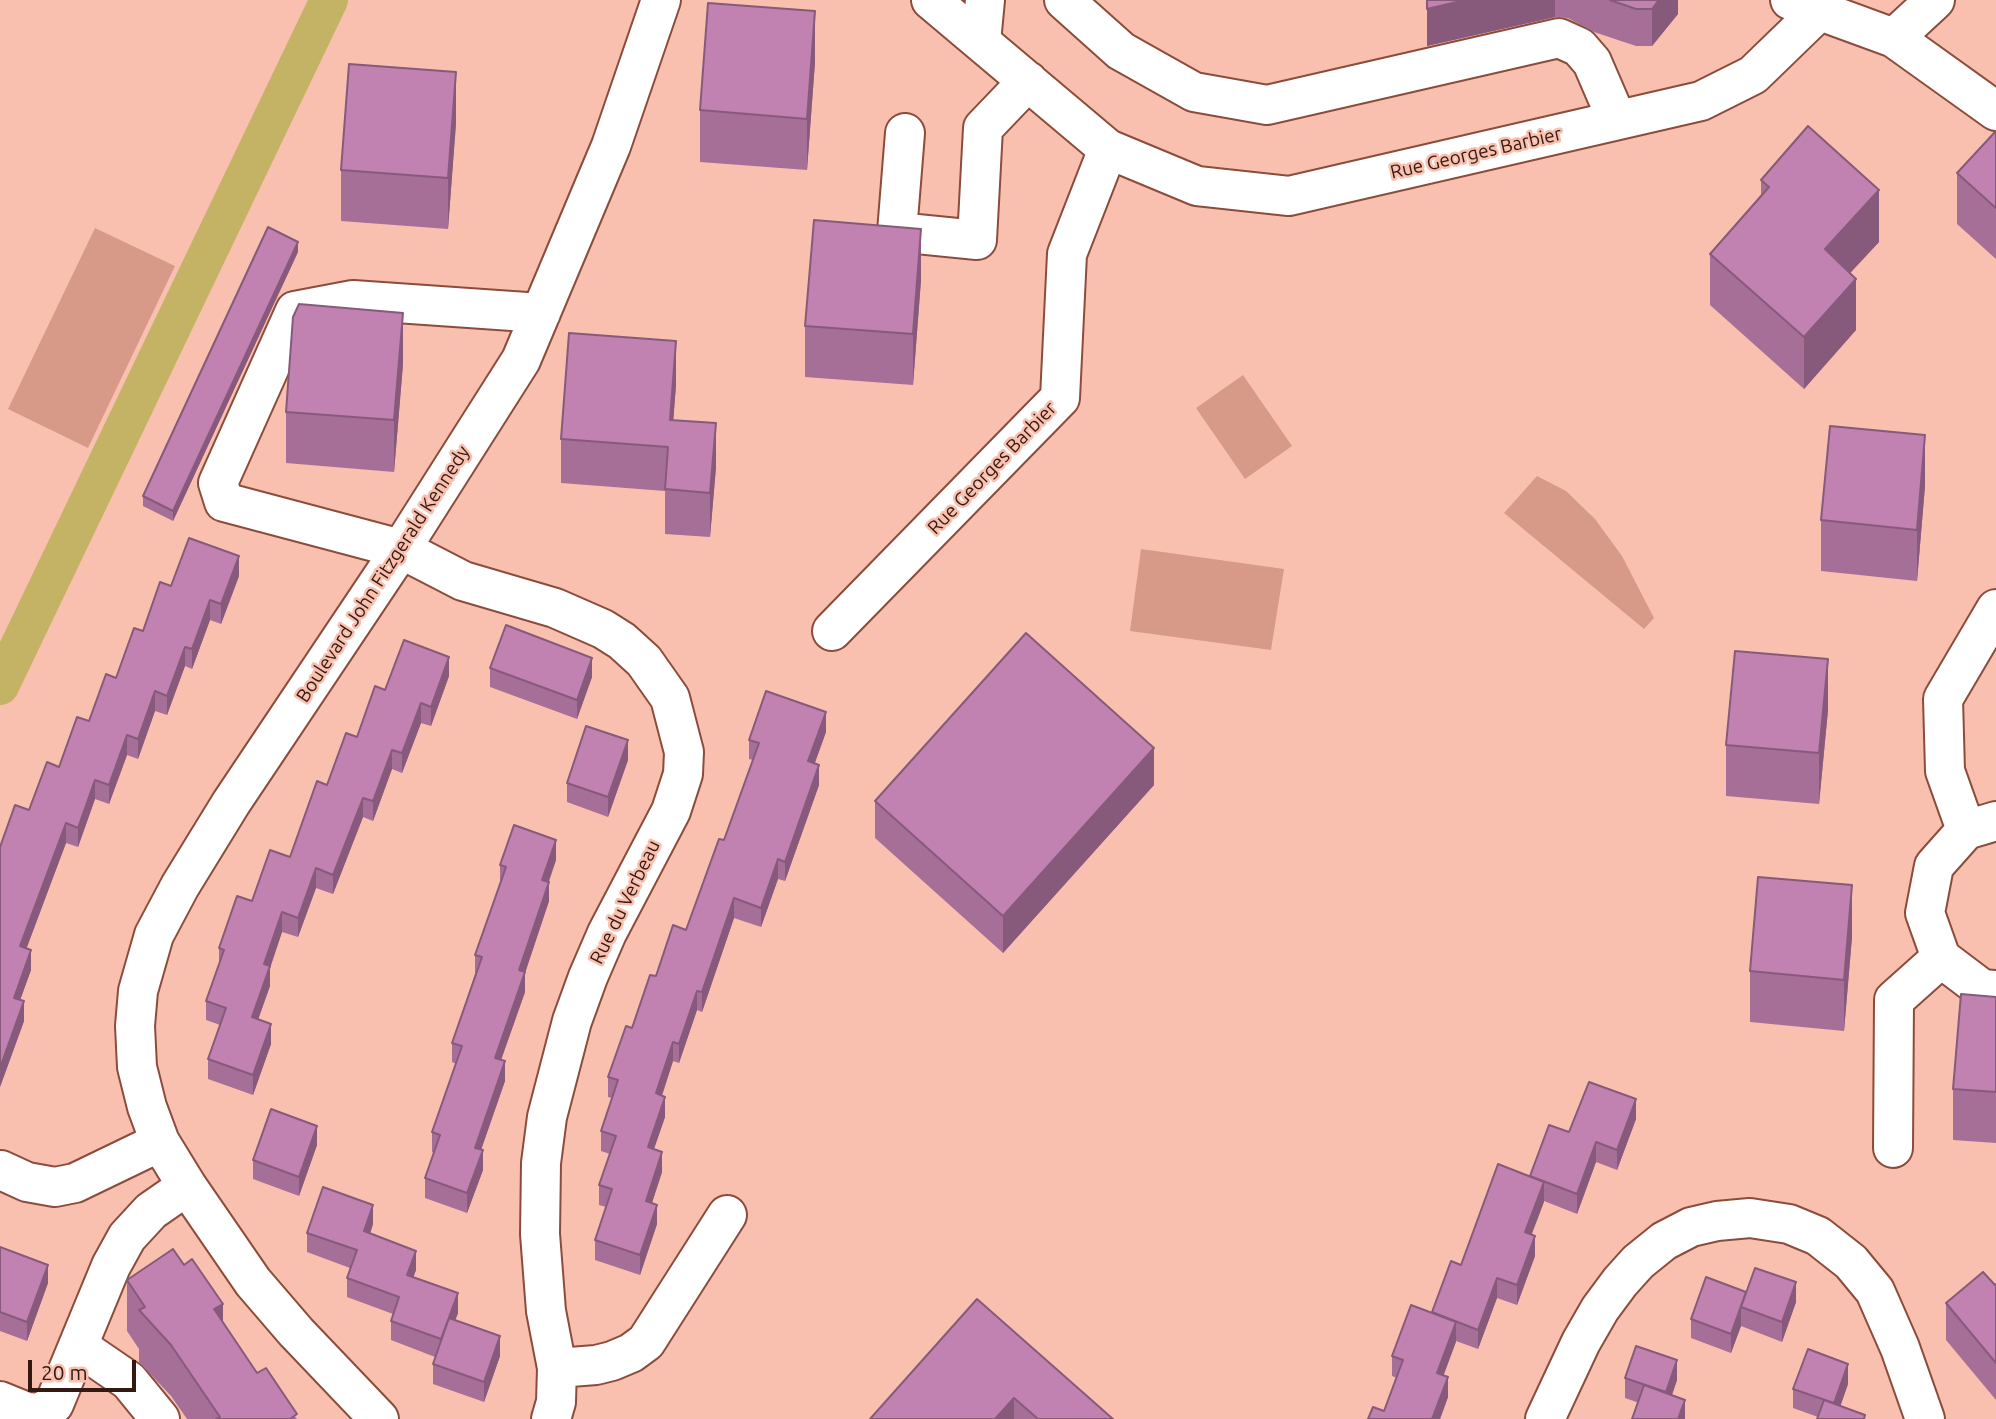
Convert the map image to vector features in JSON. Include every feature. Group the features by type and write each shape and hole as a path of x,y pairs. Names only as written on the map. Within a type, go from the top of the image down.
{"street":[{"name":"Boulevard John Fitzgerald Kennedy","path":"379,1419 296,1332 253,1282 160,1142 147,1107 137,1067 135,1026 138,991 154,935 180,886 401,549 521,360 611,146 661,0"},
{"name":"Rue Georges Barbier","path":"931,0 1108,149 1197,187 1289,196 1701,101 1753,75 1805,5"},
{"path":"981,42 985,0"},
{"path":"1065,0 1121,51 1194,92 1267,105 1559,38 1579,47 1592,61 1617,120"},
{"path":"1894,38 1935,0"},
{"path":"1805,5 1894,38 1996,111"},
{"path":"905,133 897,232 977,240 983,128 1028,81"},
{"name":"Rue Georges Barbier","path":"832,631 1060,398 1067,254 1108,149"},
{"name":"Rue du Verbeau","path":"541,313 353,300 295,311 218,483 223,502 401,549 463,581 555,608 603,629 622,641 644,661 670,698 684,752 683,774 671,811 607,933 584,988 572,1021 547,1117 541,1163 540,1234 547,1311 557,1368 556,1402 551,1419"},
{"path":"1996,609 1942,698 1945,771 1981,825 1934,866 1925,913 1941,958 1982,989 1996,990"},
{"path":"1893,1148 1894,1000 1941,958"},
{"path":"1,1170 27,1181 55,1187 75,1183 160,1142"},
{"path":"0,1401 27,1412 40,1413 54,1404 111,1266 127,1237 151,1211 187,1186"},
{"path":"557,1368 612,1361 631,1353 646,1342 727,1215"},
{"path":"1545,1419 1581,1342 1600,1309 1638,1262 1664,1241 1691,1227 1750,1218 1789,1224 1818,1236 1851,1262 1875,1291 1900,1348 1925,1419"},
{"path":"78,1346 129,1381 160,1419"}],"shaded area":[{"path":"95,228 175,266 88,448 8,409"},
{"path":"1243,375 1292,446 1245,479 1196,408"},
{"path":"1537,476 1566,491 1595,519 1622,556 1654,618 1644,629 1504,513"},
{"path":"1141,549 1284,569 1271,650 1130,631"}],"building":[{"path":"1427,0 1465,0 1427,9"},
{"path":"1610,0 1659,0 1652,9 1636,9"},
{"path":"708,3 815,11 807,119 700,110"},
{"path":"349,64 456,72 448,178 341,170"},
{"path":"1808,126 1879,190 1825,249 1856,279 1804,337 1710,254 1769,187 1761,180"},
{"path":"1996,133 1996,208 1957,173"},
{"path":"814,220 921,229 913,334 805,326"},
{"path":"268,227 298,242 173,511 143,496"},
{"path":"299,304 403,313 394,420 286,412 293,317"},
{"path":"569,333 676,341 670,420 716,423 710,493 665,489 668,447 561,439"},
{"path":"1830,426 1925,435 1917,530 1821,520"},
{"path":"189,538 239,556 221,604 210,600 192,649 185,647 167,696 155,691 138,739 127,735 109,785 95,780 78,828 66,823 20,946 31,950 14,998 24,1001 0,1068 0,847 15,805 29,810 47,762 59,767 77,717 89,721 106,674 116,678 134,628 143,631 160,582 171,586"},
{"path":"506,625 592,658 577,700 490,668"},
{"path":"1026,633 1154,748 1003,916 875,801"},
{"path":"404,640 449,657 431,707 421,703 402,753 392,750 373,801 363,798 333,875 316,868 298,918 282,912 264,964 270,966 252,1017 271,1024 253,1075 208,1059 226,1008 206,1001 224,950 219,948 237,896 252,901 270,850 290,857 317,781 327,785 346,733 357,737 375,686 385,690"},
{"path":"1735,651 1828,659 1819,753 1726,745"},
{"path":"766,691 826,712 808,761 819,765 785,862 778,859 761,908 734,898 702,992 697,991 679,1044 673,1042 656,1093 665,1097 648,1147 662,1152 646,1201 657,1205 640,1255 595,1240 612,1189 599,1185 616,1136 601,1131 618,1080 608,1077 626,1026 632,1028 650,975 656,976 673,925 686,930 719,839 724,840 759,743 749,740"},
{"path":"586,726 628,740 608,797 567,783"},
{"path":"514,825 556,840 542,880 549,882 519,970 525,972 495,1058 505,1061 475,1148 483,1150 467,1193 425,1178 440,1135 432,1132 462,1046 452,1043 482,957 475,955 506,867 500,865"},
{"path":"1758,877 1852,885 1844,980 1750,971"},
{"path":"1961,994 1996,997 1996,1092 1953,1089"},
{"path":"1589,1082 1636,1099 1617,1150 1596,1142 1577,1194 1530,1176 1549,1125 1569,1132"},
{"path":"271,1109 317,1126 299,1177 253,1160"},
{"path":"1498,1164 1544,1182 1525,1232 1535,1236 1517,1285 1497,1278 1478,1330 1432,1312 1451,1261 1461,1265"},
{"path":"323,1187 373,1205 364,1231 416,1251 407,1275 458,1293 441,1339 391,1321 399,1297 347,1278 357,1250 307,1233"},
{"path":"0,1247 48,1265 27,1322 0,1312"},
{"path":"173,1249 184,1265 192,1259 223,1304 214,1309 257,1373 266,1368 297,1414 290,1419 216,1419 220,1417 171,1345 139,1310 145,1307 127,1280"},
{"path":"1755,1268 1796,1282 1782,1322 1741,1307"},
{"path":"1983,1272 1996,1284 1996,1363 1946,1303"},
{"path":"1706,1277 1746,1292 1731,1334 1691,1319"},
{"path":"977,1299 1113,1419 1038,1419 1014,1398 995,1419 870,1419"},
{"path":"1411,1305 1456,1322 1437,1373 1448,1377 1432,1419 1368,1419 1373,1407 1384,1411 1403,1360 1392,1356"},
{"path":"449,1318 500,1336 484,1382 433,1364"},
{"path":"1636,1346 1677,1360 1666,1392 1625,1378"},
{"path":"1808,1349 1848,1364 1834,1403 1793,1389"},
{"path":"1644,1385 1685,1400 1678,1419 1632,1419"},
{"path":"1824,1400 1865,1415 1864,1419 1817,1419"}],"waterway":[{"path":"0,686 329,0"}]}
